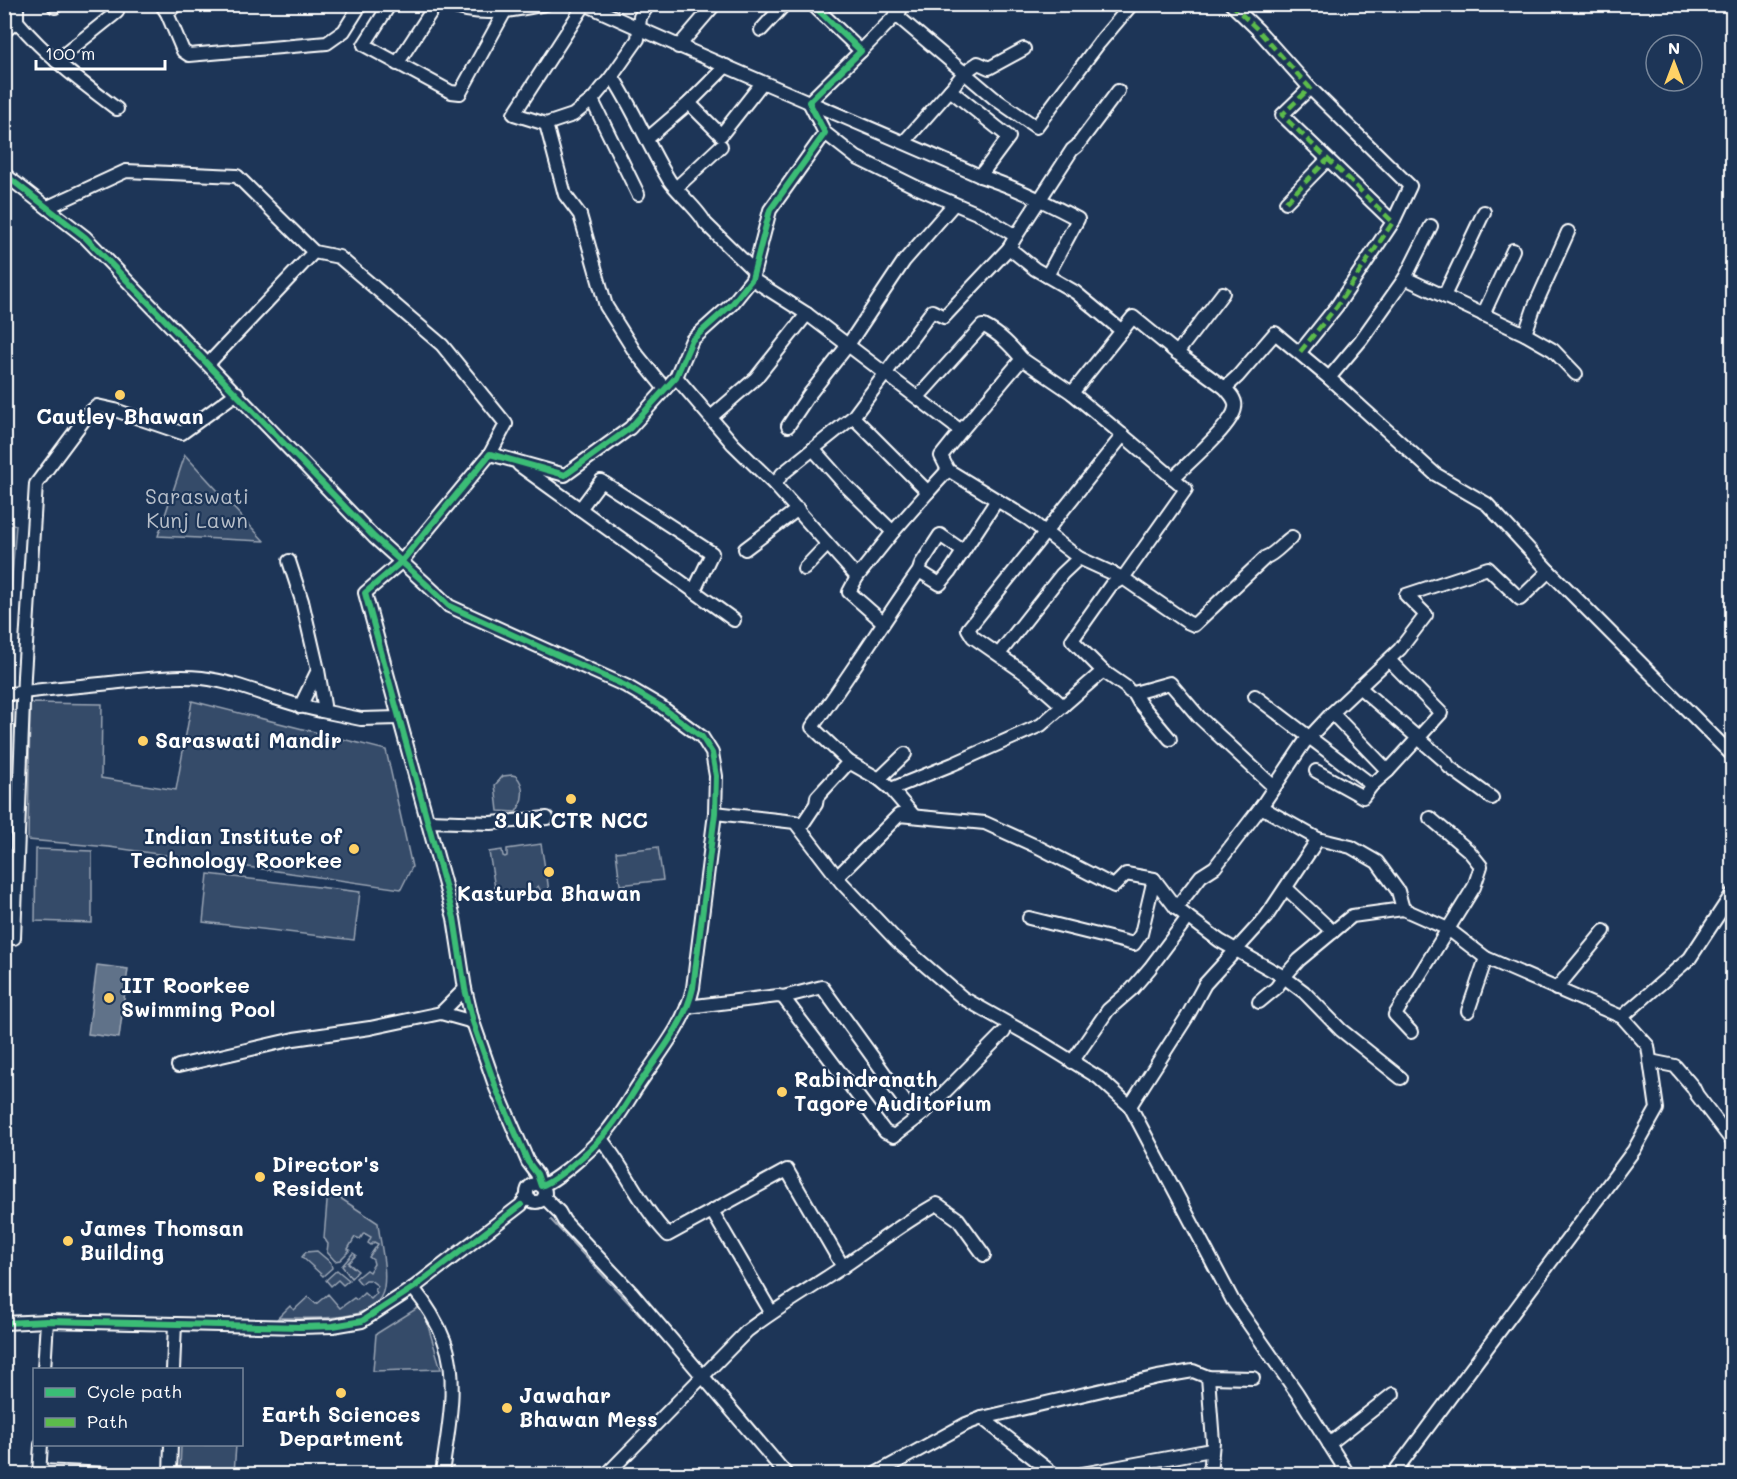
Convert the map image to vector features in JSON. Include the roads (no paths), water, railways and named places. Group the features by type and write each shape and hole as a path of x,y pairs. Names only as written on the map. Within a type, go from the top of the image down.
{"street":[{"path":"13,4 17,8 17,21 35,43 117,109"},
{"path":"177,4 164,9 183,51 189,55 327,43 344,30 361,4"},
{"path":"390,4 364,45 451,92 460,93 512,10"},
{"path":"397,64 436,4"},
{"path":"446,4 463,8 512,10 546,4"},
{"path":"650,4 640,17 638,28 638,39 592,100 573,115 546,124 514,114 585,4 638,28 678,47 1039,199 1078,219 1047,276"},
{"path":"678,47 715,4"},
{"path":"761,30 785,4"},
{"path":"812,4 861,51"},
{"path":"809,102 861,51 895,10 936,51 965,72 994,98 1036,127 1132,4"},
{"path":"1231,4 1258,30 1310,88 1410,186 1393,222 1337,306 1300,352"},
{"path":"56,62 117,12"},
{"path":"4,32 17,21"},
{"path":"904,142 965,72 978,63 989,68 1024,49"},
{"path":"647,139 689,103 726,66"},
{"path":"612,76 626,97 670,180 705,223 753,275 961,431"},
{"path":"689,103 721,135 762,83"},
{"path":"1310,88 1282,115 1393,222"},
{"path":"950,90 1009,137 980,176"},
{"path":"775,485 782,474 853,417 932,311 944,317 1012,242 1072,150 1118,91"},
{"path":"592,100 638,194"},
{"path":"809,102 825,133 857,158 981,215 1012,242 1035,269 1075,292 1122,332"},
{"path":"546,124 566,195 580,215 606,306 635,352 665,389"},
{"path":"490,454 565,475 630,428 676,377 692,340 732,304 753,275 770,210 825,133"},
{"path":"676,188 721,146"},
{"path":"1286,202 1327,160"},
{"path":"48,207 126,171 237,176 314,252 339,257 442,345 506,424 490,454 402,562 365,593 454,918 465,989 473,1022 496,1088 528,1162 535,1196 560,1212 564,1221 631,1292 786,1474"},
{"path":"4,174 85,237 374,537 449,606 626,686 660,706 702,737 712,753 716,776 715,813 693,988 687,1007 677,1028 601,1139 535,1196 413,1288 362,1321 300,1327 47,1321 4,1323"},
{"path":"788,426 848,345 904,261 954,204"},
{"path":"1444,296 1484,212"},
{"path":"1329,378 1361,340 1405,278 1431,226"},
{"path":"1525,334 1534,308 1568,232"},
{"path":"1483,315 1513,250"},
{"path":"208,364 314,252"},
{"path":"1405,278 1525,334 1553,350 1576,374"},
{"path":"1177,353 1223,293"},
{"path":"711,417 756,378 807,314"},
{"path":"1071,393 1133,317 1225,388 1235,401 1235,410 1213,440 1173,478"},
{"path":"918,397 984,326 1000,336 1022,359 1071,393 1186,489 1123,578 1111,585 1071,640 1103,670 1134,693 1145,711 1170,739"},
{"path":"1225,388 1275,333 1300,352 1435,474 1487,504 1549,571 1732,755"},
{"path":"1022,359 941,456 948,470 1046,532 1078,558 1123,578 1186,622 1194,625 1266,557 1272,555 1292,537"},
{"path":"676,377 733,444 798,509 857,577"},
{"path":"14,938 24,692 36,484 89,413 97,406 182,433 237,393"},
{"path":"853,417 928,492"},
{"path":"1063,706 1029,676 973,637 968,629 1123,435"},
{"path":"813,449 846,486 893,532"},
{"path":"511,459 734,620"},
{"path":"883,622 849,592 857,577 893,532 948,470"},
{"path":"580,509 601,482 712,553 694,591"},
{"path":"919,571 940,584 997,500"},
{"path":"745,549 798,509"},
{"path":"914,816 879,778 849,762 813,727 842,687 940,536 963,551"},
{"path":"804,569 827,545"},
{"path":"999,654 1062,574 1078,558"},
{"path":"289,561 302,601 318,670 324,705 322,711"},
{"path":"1176,909 1201,876 1215,867 1310,737 1400,649 1426,615 1406,595 1488,568 1520,599 1549,571"},
{"path":"1316,771 1363,797 1372,784 1388,771 1441,712 1389,660"},
{"path":"300,707 318,670"},
{"path":"891,789 953,765 1041,725 1103,670"},
{"path":"4,695 75,686 169,678 201,678 241,686 300,707 361,718 399,717"},
{"path":"1134,693 1170,683 1199,717 1274,786"},
{"path":"1359,687 1449,767 1492,798"},
{"path":"1255,696 1372,784"},
{"path":"1332,713 1388,771"},
{"path":"879,778 905,754"},
{"path":"800,828 816,804 817,797 849,762"},
{"path":"1261,807 1318,839 1351,847 1377,862 1398,891 1403,909"},
{"path":"715,813 795,822 837,877 898,942 963,998 1099,1078 1130,1106 1233,1301 1297,1393 1348,1474"},
{"path":"837,877 899,815 986,823 1114,886 1126,874 1154,879 1176,909 1304,992 1341,1030 1401,1078"},
{"path":"428,821 491,823 547,818"},
{"path":"1411,1032 1395,1015 1474,887 1481,866 1469,851 1430,818"},
{"path":"1130,1106 1187,1017 1205,984 1266,917 1318,839"},
{"path":"1029,918 1134,944 1140,934 1154,879"},
{"path":"1286,888 1333,932"},
{"path":"1622,1017 1690,958 1728,911 1732,894"},
{"path":"1259,1002 1271,993 1299,960 1352,916 1403,909 1448,929 1486,958 1622,1017 1648,1046 1657,1109 1634,1150 1393,1474"},
{"path":"1072,1062 1108,1010 1132,989 1188,917"},
{"path":"1556,988 1604,931"},
{"path":"1468,1011 1486,958"},
{"path":"687,1007 783,997 822,987 916,1117"},
{"path":"441,1013 465,989"},
{"path":"783,997 885,1132 894,1136 924,1113 1004,1032"},
{"path":"178,1066 294,1040 370,1028 441,1013 473,1022"},
{"path":"1650,1061 1675,1066 1732,1141"},
{"path":"601,1139 617,1159 655,1221 668,1235 787,1170 843,1267"},
{"path":"607,1474 747,1330 918,1214 937,1204 958,1219 984,1255"},
{"path":"712,1211 771,1312"},
{"path":"413,1288 428,1307 445,1341 451,1374 451,1410 442,1474"},
{"path":"44,1368 47,1321"},
{"path":"173,1368 175,1324"},
{"path":"875,1474 966,1424 982,1418 1193,1371 1208,1377 1253,1378"},
{"path":"1208,1377 1213,1442 1210,1474"},
{"path":"1329,1444 1393,1394"},
{"path":"982,1418 1054,1474"},
{"path":"41,1446 40,1473 110,1474"},
{"path":"170,1474 171,1446"},
{"path":"1082,1474 1211,1450"}],"waterway":[{"path":"551,1220 668,1345"}],"place":[{"name":"Cautley Bhawan","path":"120,395"},
{"name":"Saraswati Mandir","path":"143,741"},
{"name":"3 UK CTR NCC","path":"571,799"},
{"name":"Indian Institute of Technology Roorkee","path":"354,849"},
{"name":"Kasturba Bhawan","path":"549,872"},
{"name":"IIT Roorkee Swimming Pool","path":"109,998"},
{"name":"Rabindranath Tagore Auditorium","path":"782,1092"},
{"name":"Director's Resident","path":"260,1177"},
{"name":"James Thomsan Building","path":"68,1241"},
{"name":"Earth Sciences Department","path":"341,1393"},
{"name":"Jawahar Bhawan Mess","path":"507,1408"}],"park label":[{"name":"Saraswati Kunj Lawn","path":"197,509"}]}
